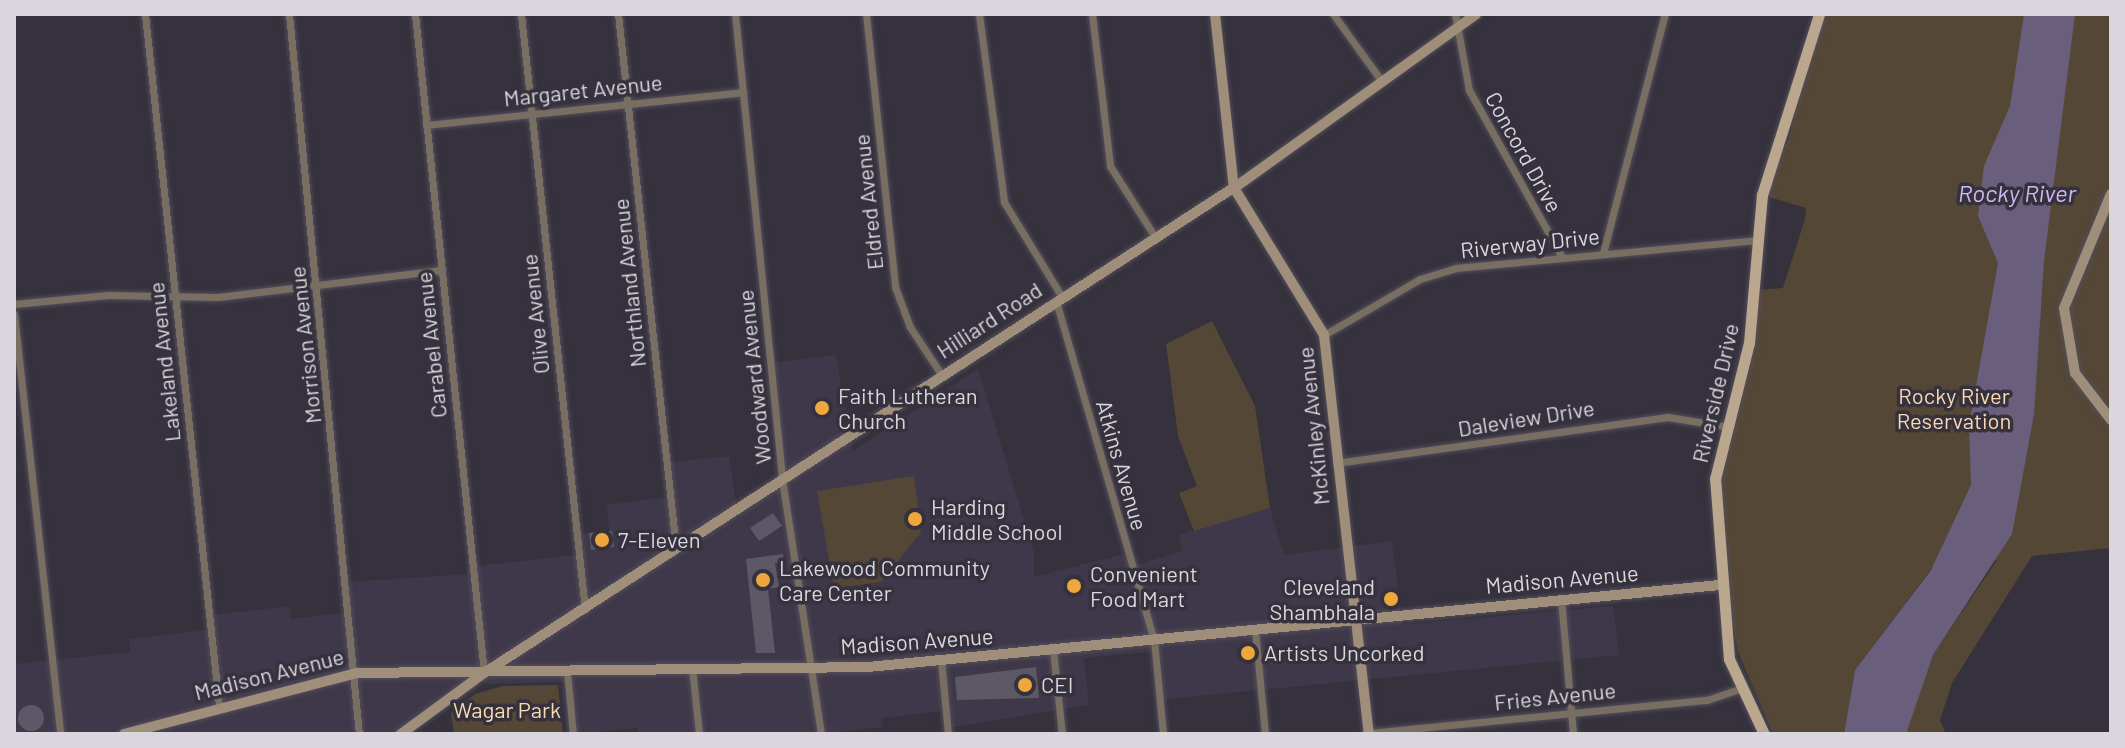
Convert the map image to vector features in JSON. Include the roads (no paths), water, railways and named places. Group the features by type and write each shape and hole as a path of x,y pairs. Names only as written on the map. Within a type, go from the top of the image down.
{"main road":[{"name":"McKinley Avenue","path":"1215,14 1234,188 1324,335 1334,463 1358,620 1369,734"},
{"name":"Hilliard Road","path":"401,734 484,673 585,610 941,374 1234,188 1476,14"},
{"name":"Riverside Drive","path":"1764,734 1729,659 1719,585 1715,479 1723,426 1749,343 1762,195 1819,14"},
{"path":"2111,194 2072,280 2064,320 2075,373 2111,420"},
{"name":"Madison Avenue","path":"124,734 357,673 814,668 941,660 1719,585"}],"street":[{"name":"Lakeland Avenue","path":"145,14 219,707"},
{"name":"Morrison Avenue","path":"289,14 357,673 359,734"},
{"name":"Carabel Avenue","path":"415,14 484,673"},
{"name":"Olive Avenue","path":"521,14 585,610"},
{"name":"Northland Avenue","path":"618,14 676,549"},
{"name":"Woodward Avenue","path":"735,14 782,479 814,668 821,734"},
{"name":"Eldred Avenue","path":"866,14 895,287 910,327 941,374"},
{"name":"Atkins Avenue","path":"979,14 1004,202 1059,299 1154,640 1163,734"},
{"path":"1092,14 1110,166 1155,237"},
{"path":"1333,14 1381,80"},
{"name":"Concord Drive","path":"1455,14 1476,106 1562,257"},
{"path":"1603,253 1665,14"},
{"name":"Margaret Avenue","path":"426,125 743,92"},
{"name":"Riverway Drive","path":"1324,335 1435,273 1562,257 1756,240"},
{"path":"14,304 108,295 175,298 441,270"},
{"path":"14,314 60,734"},
{"name":"Daleview Drive","path":"1334,463 1668,417 1723,426"},
{"path":"1561,599 1573,734"},
{"path":"1255,630 1265,734"},
{"path":"1053,650 1062,734"},
{"path":"941,660 948,734"},
{"path":"692,668 699,734"},
{"path":"567,671 573,734"},
{"name":"Fries Avenue","path":"1369,734 1707,700 1742,688"}],"water":[{"name":"Rocky River","path":"2024,14 2075,14 2044,261 2034,414 2012,534 1933,655 1906,734 1844,734 1855,670 1931,570 1971,485 1969,425 1998,263 1978,216 1984,166 2010,106"}],"place":[{"name":"Faith Lutheran Church","path":"822,408"},
{"name":"Harding Middle School","path":"915,519"},
{"name":"7-Eleven","path":"602,540"},
{"name":"Lakewood Community Care Center","path":"763,580"},
{"name":"Convenient Food Mart","path":"1074,586"},
{"name":"Cleveland Shambhala","path":"1391,599"},
{"name":"Artists Uncorked","path":"1248,653"},
{"name":"CEI","path":"1025,685"}],"park label":[{"name":"Rocky River Reservation","path":"1954,408"},
{"name":"Wagar Park","path":"507,710"}]}
